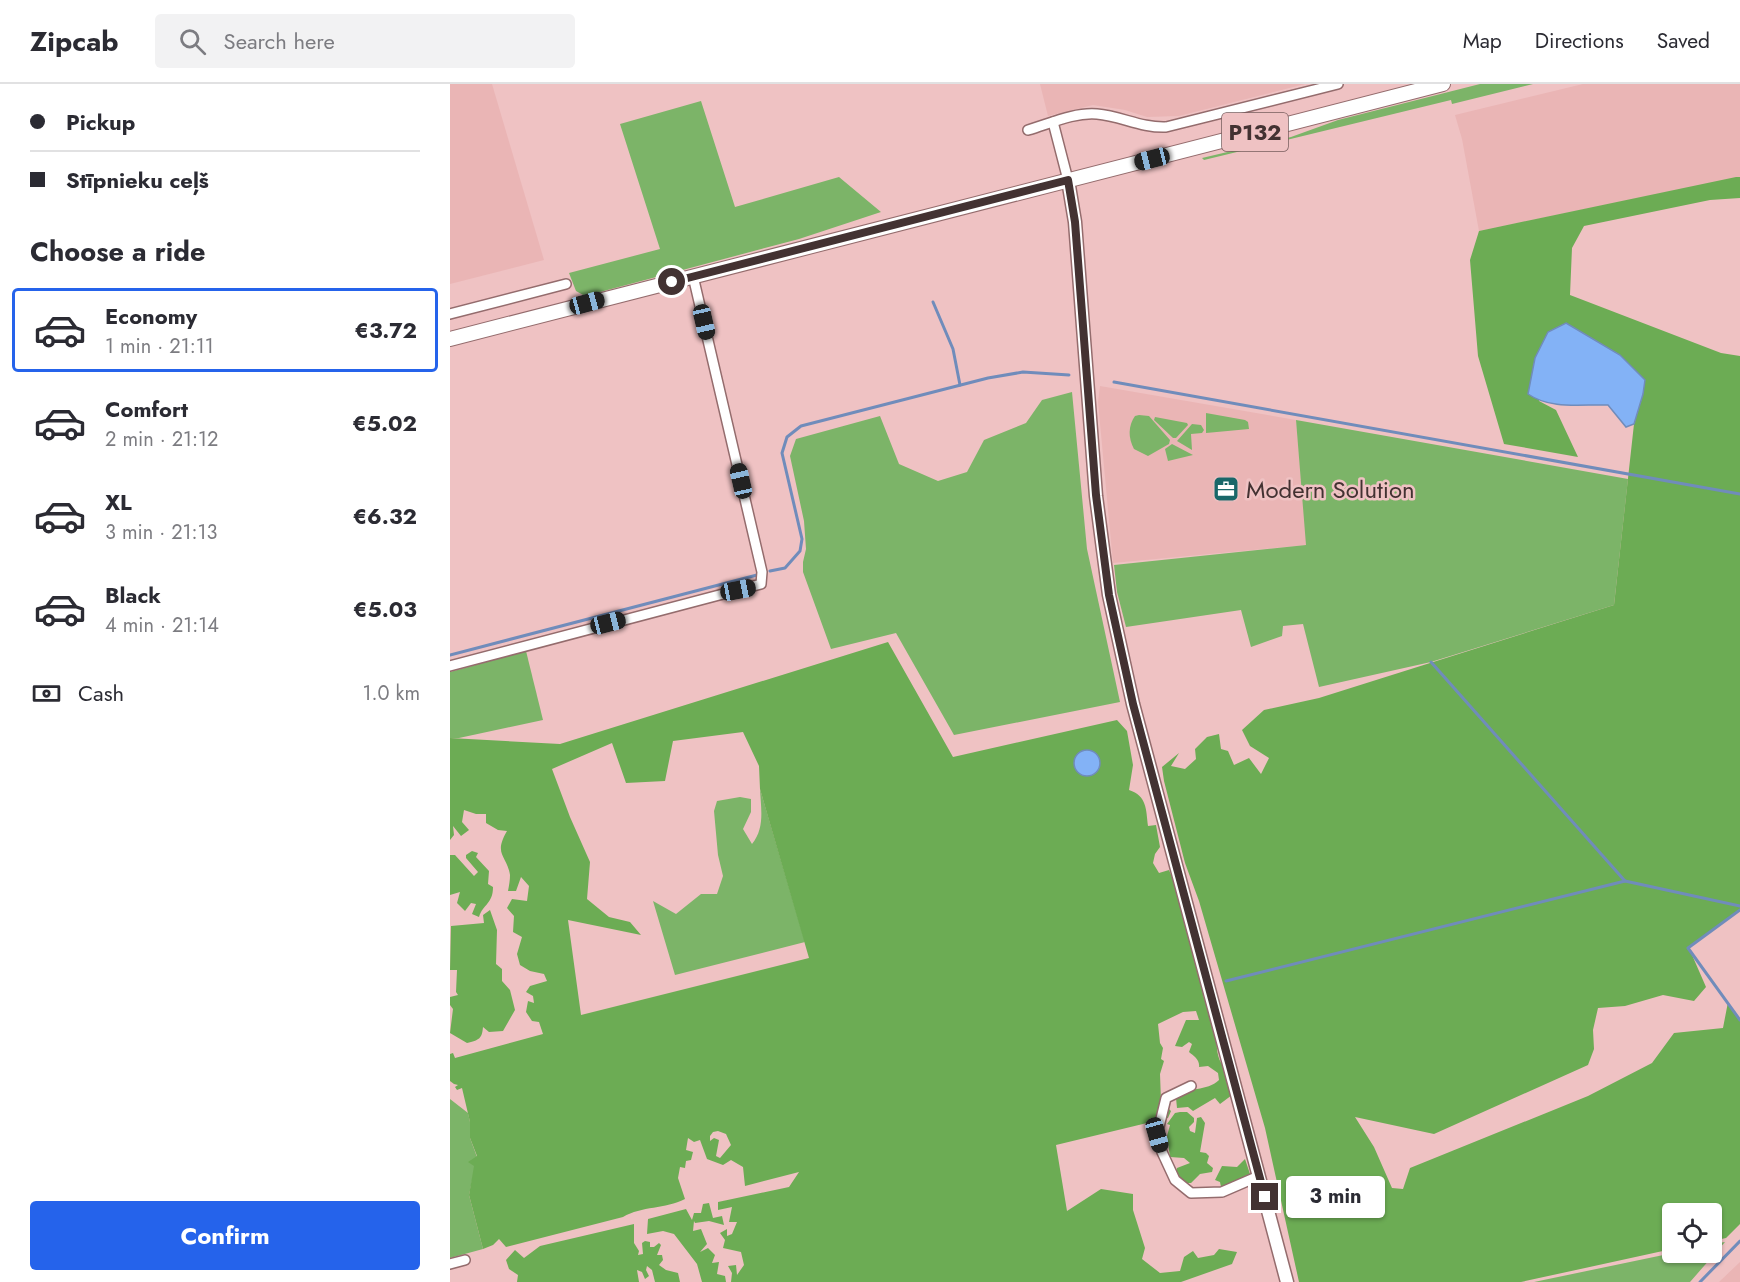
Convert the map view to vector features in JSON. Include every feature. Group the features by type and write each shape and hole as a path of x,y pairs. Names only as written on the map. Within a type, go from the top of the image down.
{"main road":[{"name":"P132","path":"450,339 1443,84"},
{"path":"1068,180 1075,222 1096,495 1109,595 1133,704 1287,1282"}],"street":[{"path":"1028,130 1078,115 1095,114 1145,126 1166,127 1338,84"},
{"path":"1053,122 1068,180"},
{"path":"450,666 761,584 762,573 693,276"},
{"path":"450,314 566,284"},
{"path":"1191,1086 1166,1098 1157,1135 1175,1180 1191,1193 1222,1192 1259,1176"},
{"path":"450,1264 465,1260"}],"shaded area":[{"path":"450,84 492,84 544,260 450,284"},
{"path":"1040,84 1305,84 1179,116 1147,117 1125,110 1093,105 1048,116"},
{"path":"1583,84 1740,84 1740,177 1479,231 1462,139 1455,115"},
{"path":"1100,386 1296,420 1307,545 1113,563 1098,402"},
{"path":"1740,1262 1740,1282 1719,1282"}],"green space":[{"path":"1480,84 1533,84 1452,104 1451,100 1204,160 1202,158 1291,137 1338,120"},
{"path":"701,101 735,207 839,177 881,212 799,239 585,296 576,291 569,273 660,249 620,124"},
{"path":"1740,177 1740,198 1710,200 1584,226 1572,248 1570,295 1721,353 1740,356 1740,910 1689,948 1706,987 1694,1001 1663,995 1625,1006 1598,1008 1593,1030 1594,1049 1588,1065 1434,1134 1355,1117 1374,1147 1392,1188 1403,1189 1410,1168 1588,1096 1652,1063 1674,1033 1723,1028 1728,1002 1740,1020 1740,1224 1726,1238 1722,1239 1722,1203 1662,1203 1662,1251 1521,1282 1299,1282 1265,1128 1199,901 1185,863 1162,767 1179,753 1171,766 1185,769 1196,759 1195,749 1207,737 1219,734 1221,749 1228,751 1234,765 1249,758 1261,774 1269,758 1250,746 1242,730 1264,710 1319,698 1614,605 1634,424 1643,394 1620,355 1566,323 1548,332 1535,358 1539,401 1556,410 1578,457 1504,444 1478,356 1470,260 1479,231"},
{"path":"1072,392 1087,549 1120,702 954,735 896,633 831,649 803,572 806,549 804,521 790,456 796,439 880,416 899,464 938,481 967,472 984,440 1026,423 1042,400"},
{"path":"1206,413 1245,420 1248,422 1249,429 1206,433"},
{"path":"1135,416 1149,416 1170,440 1169,444 1148,456 1134,449 1131,441 1131,424"},
{"path":"1155,417 1188,425 1176,438 1173,438 1154,420"},
{"path":"1296,420 1628,479 1614,605 1431,662 1319,687 1303,624 1283,626 1282,636 1251,647 1241,610 1126,627 1117,592 1114,565 1306,545"},
{"path":"1192,424 1201,425 1204,430 1202,433 1191,434 1192,450 1177,441"},
{"path":"1172,444 1193,455 1168,461 1165,449"},
{"path":"888,642 953,757 1117,720 1127,731 1133,765 1129,790 1142,800 1146,809 1148,826 1156,825 1160,847 1153,863 1159,873 1169,870 1172,877 1188,928 1204,998 1212,1012 1212,1026 1218,1033 1218,1054 1225,1069 1229,1072 1232,1095 1220,1104 1215,1098 1193,1111 1188,1107 1177,1108 1176,1098 1186,1092 1214,1084 1219,1080 1218,1073 1208,1066 1199,1067 1198,1060 1189,1052 1192,1044 1189,1042 1182,1047 1175,1046 1186,1020 1199,1020 1196,1011 1183,1012 1158,1024 1160,1043 1163,1048 1161,1059 1164,1061 1160,1074 1161,1101 1171,1111 1168,1118 1158,1120 1151,1118 1147,1123 1056,1145 1067,1211 1101,1189 1133,1194 1133,1210 1145,1248 1142,1259 1160,1273 1180,1271 1184,1257 1193,1251 1198,1258 1214,1255 1219,1249 1237,1252 1232,1264 1181,1282 731,1282 732,1273 728,1266 736,1265 737,1275 744,1265 741,1252 723,1248 725,1240 720,1233 727,1229 727,1236 732,1234 737,1222 729,1222 732,1207 718,1210 718,1202 789,1187 799,1172 745,1186 743,1167 731,1160 723,1165 707,1159 700,1140 694,1142 688,1138 686,1150 693,1152 691,1160 686,1161 685,1168 680,1167 678,1178 685,1199 506,1247 499,1239 493,1245 483,1249 469,1195 474,1166 468,1162 477,1156 470,1138 470,1122 462,1088 457,1090 455,1087 458,1085 450,1081 450,1054 453,1053 455,1058 543,1034 539,1022 532,1021 526,1012 528,1001 534,1003 533,996 526,992 530,986 547,981 544,974 530,971 520,965 517,954 522,937 513,932 514,916 507,908 512,899 527,901 529,886 521,877 516,891 508,891 510,875 501,850 507,831 498,830 486,823 486,814 464,810 462,822 469,830 461,836 453,826 454,835 450,840 450,738 560,744","holes":["743,732 759,766 760,789 809,958 581,1015 568,920 641,935 630,922 609,917 587,899 590,862 552,769 612,743 626,783 665,781 673,741","713,1132 726,1134 731,1145 720,1158 716,1156 719,1140 714,1138 710,1141"]},
{"path":"526,651 543,720 450,738 450,672"},
{"path":"760,789 805,942 675,975 653,901 676,914 701,894 717,894 723,876 718,855 714,811 717,801 740,797 751,799 751,812 743,829 752,844 761,825"},
{"path":"472,851 478,853 476,857 489,871 488,884 493,887 490,901 479,917 472,914 476,904 471,903 465,911 457,903 460,892 450,895 450,855 455,855 474,876 478,872 466,858 466,855"},
{"path":"490,910 497,930 496,964 502,969 502,981 510,990 515,1010 503,1031 489,1032 483,1027 479,1038 467,1043 450,1033 453,1009 450,1005 450,997 458,995 456,992 457,970 450,970 451,926 484,923 483,915"},
{"path":"450,1099 468,1113 470,1122 470,1138 477,1157 469,1195 483,1249 450,1258"},
{"path":"1187,1112 1194,1118 1194,1122 1189,1127 1190,1131 1195,1133 1197,1118 1201,1117 1205,1123 1200,1152 1209,1156 1207,1163 1213,1168 1212,1172 1200,1174 1191,1183 1183,1183 1175,1174 1177,1168 1190,1163 1184,1158 1170,1157 1167,1136 1170,1125 1167,1124 1175,1113"},
{"path":"1245,1159 1250,1174 1221,1187 1220,1182 1215,1180 1222,1166 1237,1167"},
{"path":"709,1203 713,1218 722,1216 724,1225 709,1221 695,1223 694,1221 693,1231 701,1229 707,1244 700,1252 708,1248 715,1255 712,1263 719,1262 717,1274 725,1276 726,1282 702,1282 697,1264 674,1234 663,1231 647,1234 648,1219 686,1209 692,1220 694,1213 701,1213 703,1204"},
{"path":"634,1224 634,1243 639,1251 638,1255 643,1254 642,1243 645,1241 650,1242 650,1247 659,1243 661,1245 657,1255 662,1255 663,1260 659,1265 666,1270 678,1273 680,1282 655,1282 652,1270 647,1266 649,1276 645,1279 642,1272 637,1270 639,1282 517,1282 518,1275 509,1269 506,1260 515,1250 524,1258 540,1246"},
{"path":"1662,1255 1662,1263 1707,1263 1690,1282 1534,1282"}],"water":[{"path":"1566,323 1620,355 1645,380 1634,424 1626,427 1608,405 1557,404 1528,394 1535,358 1548,332"},
{"path":"1087,750 1096,754 1100,763 1096,772 1087,776 1078,772 1074,763 1078,754"}],"waterway":[{"path":"933,302 953,349 960,385"},
{"path":"770,571 785,568 800,551 802,539 782,453 787,437 801,426 988,378 1023,372 1069,375"},
{"path":"1114,382 1740,494"},
{"path":"450,655 757,575"},
{"path":"1431,662 1625,881"},
{"path":"1226,981 1625,881 1740,906"},
{"path":"1740,910 1688,948 1740,1020"},
{"path":"1700,1282 1740,1241"}],"place":[{"name":"Modern Solution","path":"1226,489"}],"route":[{"path":"672,282 1068,180 1075,222 1096,495 1109,595 1133,704 1265,1197"}]}
